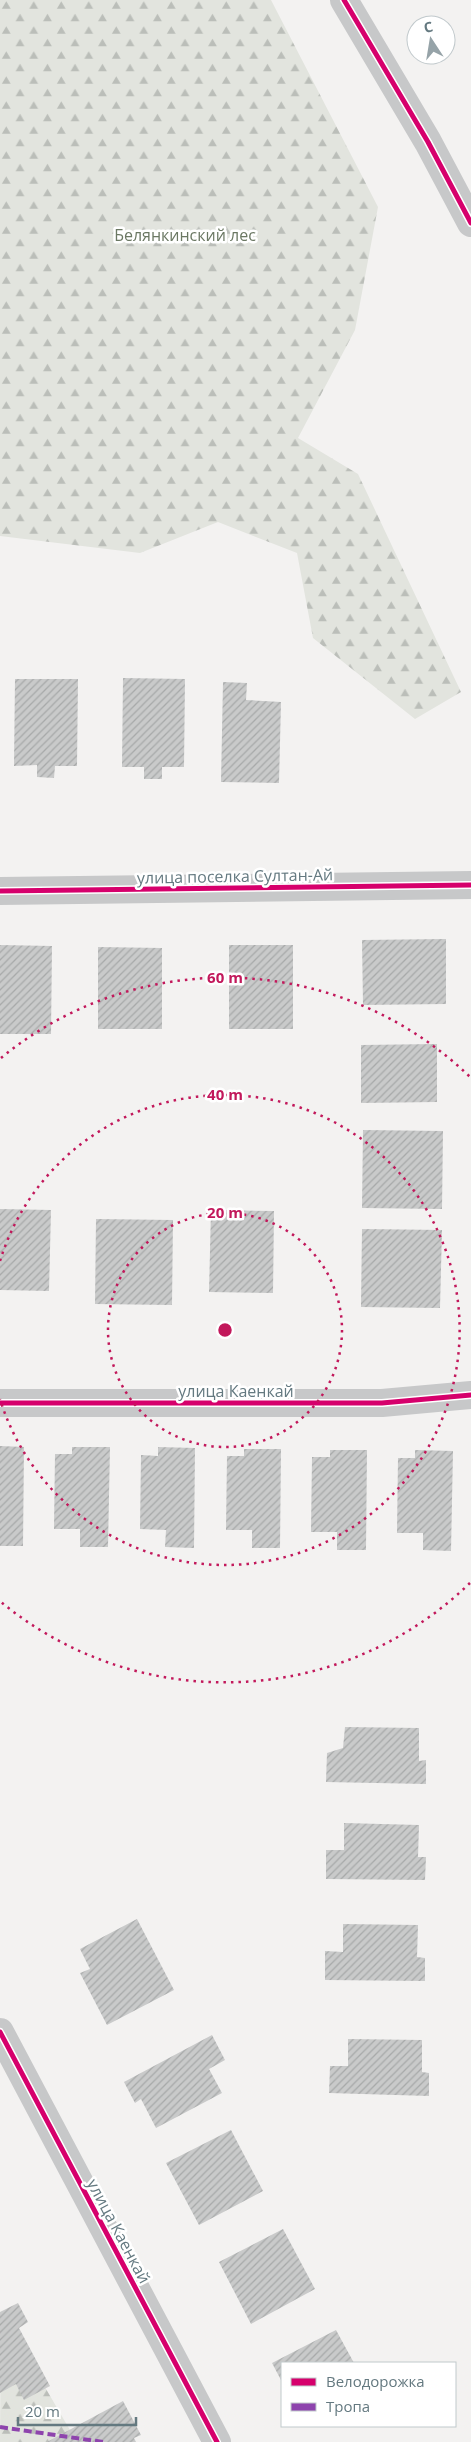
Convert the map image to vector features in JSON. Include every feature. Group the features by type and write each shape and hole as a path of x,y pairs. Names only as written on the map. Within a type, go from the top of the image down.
{"street":[{"path":"344,0 428,142 471,223"},
{"name":"улица поселка Султан-Ай","path":"0,891 471,885"},
{"name":"улица Каенкай","path":"0,1403 382,1403 471,1395"},
{"name":"улица Каенкай","path":"0,2032 217,2442"}],"green space":[{"name":"Белянкинский лес","path":"0,0 271,0 378,207 355,330 298,438 358,474 461,692 415,719 313,638 297,553 218,522 140,553 0,536"},
{"path":"1,2312 77,2442 0,2442"}],"building":[{"path":"123,678 185,679 184,767 162,767 162,779 144,779 144,767 122,767"},
{"path":"15,679 78,679 77,766 55,766 54,778 37,777 37,765 14,766"},
{"path":"223,682 247,683 246,700 281,702 279,783 221,782"},
{"path":"446,939 446,1004 363,1005 362,940"},
{"path":"0,945 52,946 51,1034 0,1034"},
{"path":"229,945 293,945 293,1029 229,1029"},
{"path":"98,947 162,948 162,1029 98,1029"},
{"path":"437,1044 437,1102 361,1103 361,1045"},
{"path":"363,1130 443,1131 442,1209 362,1208"},
{"path":"0,1209 51,1210 49,1291 0,1290"},
{"path":"211,1210 274,1211 273,1293 209,1292"},
{"path":"96,1219 173,1220 172,1305 95,1304"},
{"path":"362,1229 442,1230 440,1308 361,1307"},
{"path":"0,1446 24,1447 23,1546 0,1546"},
{"path":"72,1447 110,1447 108,1547 80,1547 80,1529 54,1529 55,1454 72,1454"},
{"path":"158,1447 195,1448 194,1548 165,1547 166,1530 140,1529 141,1455 158,1456"},
{"path":"244,1449 281,1449 280,1548 252,1548 252,1530 226,1530 227,1456 244,1456"},
{"path":"330,1450 367,1450 366,1550 337,1550 337,1532 311,1532 312,1457 330,1457"},
{"path":"415,1450 453,1451 451,1551 423,1550 423,1533 397,1533 398,1458 415,1458"},
{"path":"345,1727 419,1728 419,1761 426,1760 426,1784 326,1782 327,1753 343,1748"},
{"path":"344,1823 419,1825 418,1857 426,1857 425,1880 326,1879 326,1850 344,1850"},
{"path":"137,1919 174,1990 107,2025 80,1973 90,1969 80,1949"},
{"path":"343,1924 418,1925 417,1957 425,1958 425,1981 325,1980 325,1951 343,1952"},
{"path":"212,2035 225,2060 209,2069 222,2093 156,2128 141,2099 135,2103 124,2082"},
{"path":"348,2039 422,2040 422,2072 429,2073 429,2096 329,2093 330,2066 348,2066"},
{"path":"231,2130 263,2191 199,2225 166,2163"},
{"path":"283,2229 315,2289 251,2324 219,2262"},
{"path":"18,2303 28,2322 19,2328 50,2386 24,2400 16,2384 0,2393 0,2312"},
{"path":"336,2330 353,2362 281,2362 281,2380 272,2363"},
{"path":"123,2401 141,2435 134,2438 136,2442 47,2442"}],"marked path":[{"path":"0,2427 103,2442"}],"cycle path":[{"path":"344,0 428,142 471,223"},
{"path":"0,891 471,885"},
{"path":"0,1403 382,1403 471,1395"},
{"path":"0,2032 217,2442"}]}
